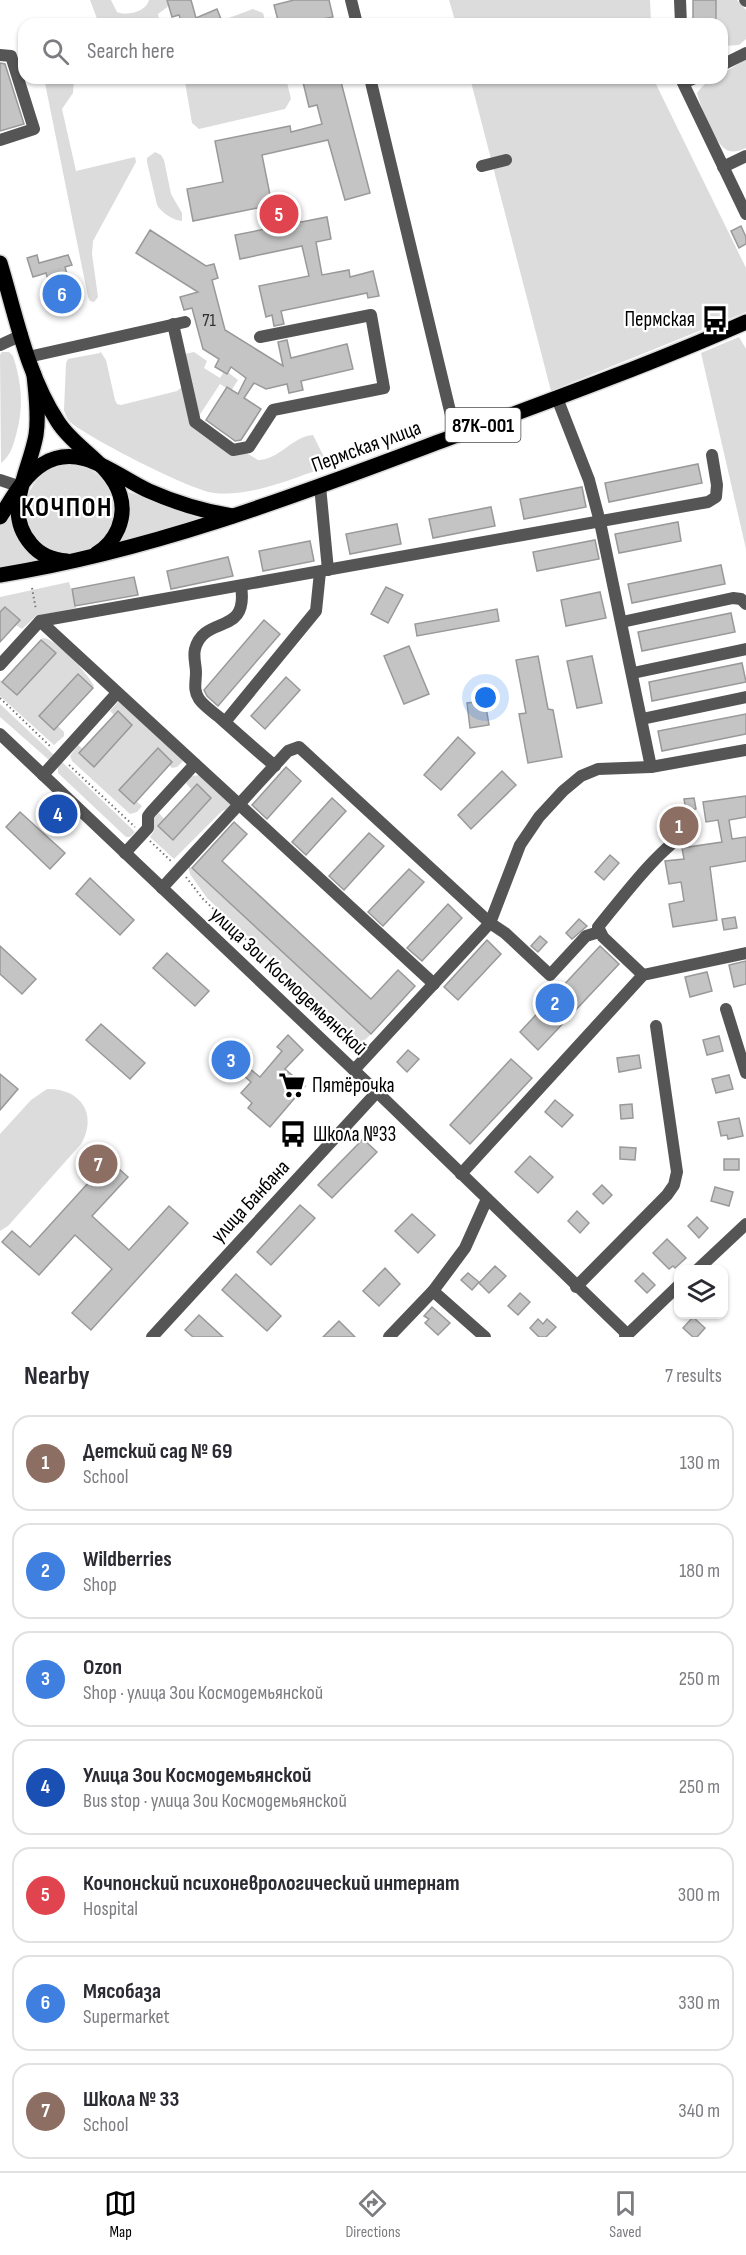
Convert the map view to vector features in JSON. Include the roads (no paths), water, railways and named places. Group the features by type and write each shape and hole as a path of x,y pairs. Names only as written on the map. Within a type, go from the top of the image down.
{"main road":[{"name":"87К-001","path":"0,263 34,375 59,424 73,442 110,476 117,487 122,515 117,531 99,553 86,560"},
{"name":"Пермская улица","path":"235,516 557,398 746,322"},
{"name":"87К-001","path":"34,375 36,433 17,505 22,530 30,543 43,554 69,561 86,560 235,516"},
{"name":"87К-001","path":"21,487 34,470 56,458 78,457 96,462 158,494 198,509 235,516"},
{"path":"0,517 21,487"},
{"path":"0,575 86,560"}],"street":[{"path":"351,0 356,18"},
{"path":"680,0 681,18"},
{"path":"728,62 746,53"},
{"path":"0,55 10,56 18,80"},
{"path":"0,140 34,129 19,84"},
{"path":"371,84 456,436"},
{"path":"689,84 723,167 746,214"},
{"path":"723,167 746,156"},
{"path":"482,166 506,160"},
{"path":"28,357 179,323 195,422 233,450 249,447 273,410 384,388 371,315 260,336"},
{"path":"0,345 22,335"},
{"path":"557,398 589,480 600,522 651,767"},
{"path":"0,665 38,616 242,586 708,502 716,497 717,485 712,455"},
{"path":"0,480 21,487"},
{"path":"225,722 316,611 324,571 320,486"},
{"path":"242,586 244,601 242,610 236,617 205,634 197,644 194,652 196,692 199,699 275,766"},
{"path":"622,622 733,598 741,599 746,604"},
{"path":"38,616 117,693 434,984"},
{"path":"633,673 746,649"},
{"path":"43,775 117,693"},
{"path":"642,719 746,698"},
{"name":"улица Зои Космодемьянской","path":"1,738 43,775 377,1092 626,1336"},
{"path":"162,888 288,752 299,747 490,923 505,933 550,975 586,936 599,932"},
{"path":"354,1070 490,923 520,845 539,817 563,791 581,776 598,769 651,767 746,750"},
{"path":"125,853 148,828 148,816 151,812 195,764"},
{"path":"643,975 599,932 598,927 666,848 682,834 693,829"},
{"path":"461,1174 643,975 746,953"},
{"path":"726,1009 746,1073"},
{"path":"576,1287 667,1195 674,1185 677,1172 656,1026"},
{"name":"улица Банбана","path":"152,1337 377,1092"},
{"path":"389,1337 434,1291 465,1248 487,1199"},
{"path":"701,1265 746,1224"},
{"path":"626,1336 674,1290"},
{"path":"434,1291 485,1337"}],"place":[{"name":"Кочпонский психоневрологический интернат","path":"279,214"},
{"name":"Мясобаза","path":"62,294"},
{"name":"Пермская","path":"715,319"},
{"name":"Улица Зои Космодемьянской","path":"58,814"},
{"name":"Детский сад № 69","path":"679,826"},
{"name":"Wildberries","path":"555,1003"},
{"name":"Ozon","path":"231,1060"},
{"name":"Пятёрочка","path":"292,1085"},
{"name":"Школа №33","path":"293,1134"},
{"name":"Школа № 33","path":"98,1164"}],"district":[{"name":"КОЧПОН","path":"67,507"}]}
